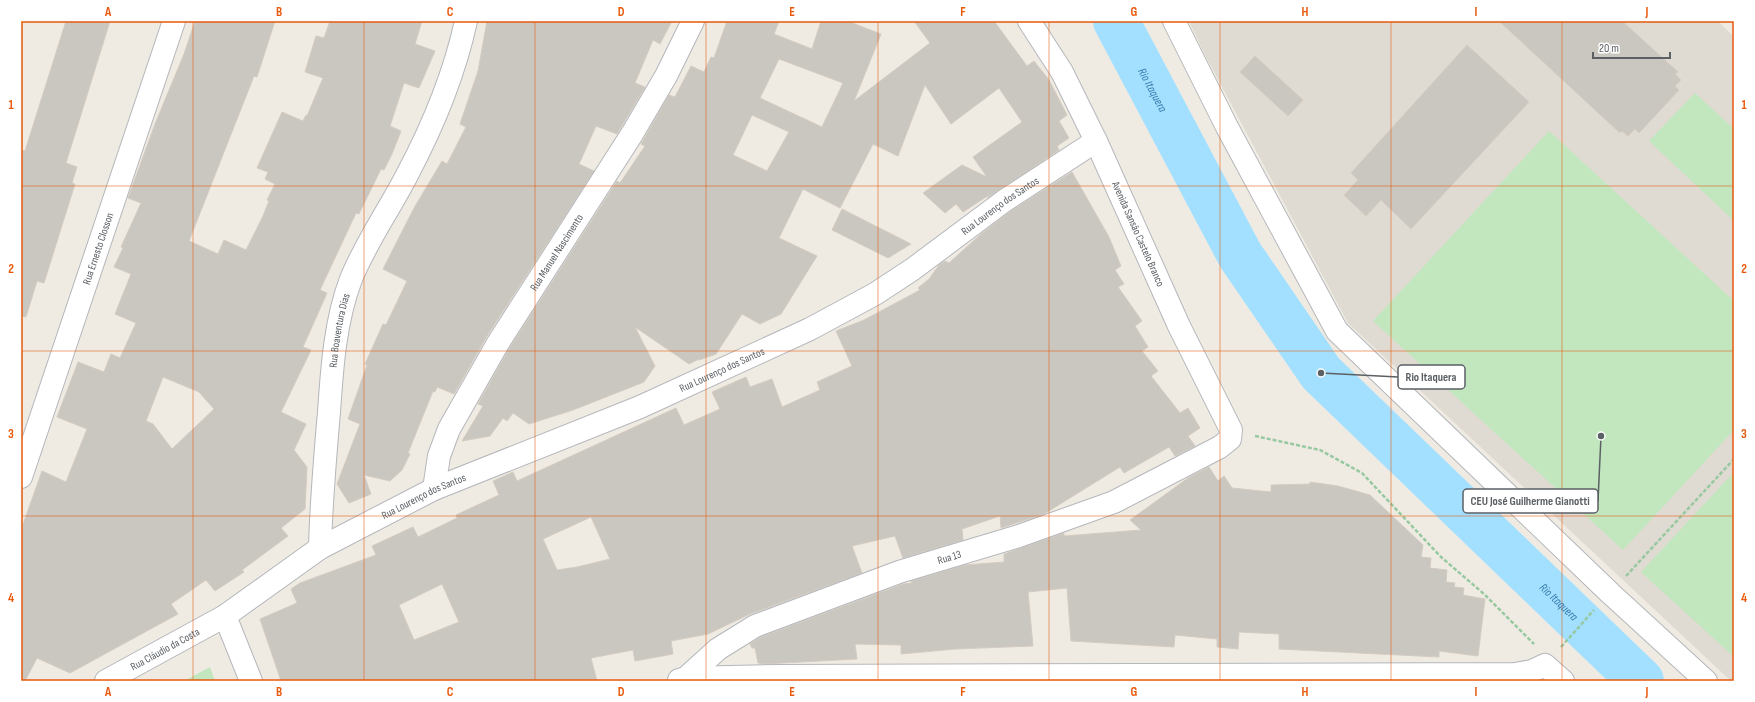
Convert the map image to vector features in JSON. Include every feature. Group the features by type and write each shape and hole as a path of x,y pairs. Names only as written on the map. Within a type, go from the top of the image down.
{"street":[{"name":"Rua Ernesto Closson","path":"21,476 174,21"},
{"name":"Rua Boaventura Dias","path":"320,548 322,492 333,360 340,320 351,279 370,240 406,177 428,134 450,82 466,21"},
{"name":"Rua Manuel Nascimento","path":"434,489 439,456 449,429 498,343 632,134 666,76 693,21"},
{"name":"Avenida Sansão Castelo Branco","path":"1029,21 1062,72 1096,141 1226,439"},
{"path":"1174,21 1227,127 1338,331 1610,593 1706,681"},
{"name":"Rua Lourenço dos Santos","path":"320,548 434,489 640,407 810,329 875,294 913,269 1004,201 1096,141"},
{"name":"Rua 13","path":"681,680 718,649 755,626 899,572 1019,536 1114,502 1226,439"},
{"path":"251,681 225,616 320,548"},
{"name":"Rua Cláudio da Costa","path":"106,681 225,616"},
{"path":"681,680 1346,677 1515,674 1532,671 1548,655 1563,681"}],"path":[{"path":"1226,439 1320,450 1362,472 1442,557 1484,594 1548,655 1594,610 1734,459"}],"shaded area":[{"path":"1189,21 1718,21 1734,37 1734,681 1731,681 1348,323 1205,55"}],"green space":[{"path":"1695,93 1734,129 1734,221 1649,141"},
{"path":"1549,131 1734,301 1734,430 1623,550 1373,321"},
{"path":"1734,472 1734,657 1641,572"},
{"path":"210,667 215,681 184,681"}],"building":[{"path":"66,21 110,21 66,163 77,167 72,183 75,184 44,283 37,281 26,317 21,316 21,150 25,151"},
{"path":"195,21 275,21 257,77 254,76 189,241 218,254 224,240 246,250 263,216 269,201 267,200 275,184 265,179 268,172 257,168 282,112 303,121 306,115 307,116 323,78 305,72 316,36 324,38 330,21 422,21 415,44 435,51 419,88 404,83 390,126 401,131 384,170 381,169 359,214 356,213 320,290 327,293 303,347 311,350 281,412 306,424 294,450 307,467 305,509 281,528 288,536 242,570 244,572 215,591 206,580 171,604 178,614 70,673 37,658 25,681 21,681 21,530 42,471 66,482 87,429 57,417 78,362 104,372 111,354 120,358 136,323 115,314 131,274 114,267 123,248 121,247 141,203 128,198 155,124 184,54","holes":["163,377 199,392 214,409 172,449 153,424 146,421"]},
{"path":"487,21 672,21 660,44 653,40 635,83 645,87 617,134 596,126 579,164 594,171 487,336 454,394 437,387 435,392 433,391 408,453 410,454 402,470 390,481 364,475 371,494 349,503 337,484 360,424 348,419 367,365 365,364 383,324 386,325 407,281 383,269 414,208 442,161 447,164 466,127 460,124 478,71"},
{"path":"727,21 779,21 774,34 812,49 821,21 847,21 881,34 854,101 930,43 914,21 994,21 1027,66 1034,61 1049,80 1067,115 1059,121 1069,138 1057,146 1059,150 987,198 989,195 963,212 956,204 945,213 923,193 962,165 987,177 973,157 1022,122 999,88 951,124 925,85 898,156 873,144 840,208 803,189 779,238 817,256 781,314 760,324 742,314 716,354 699,359 689,364 635,327 655,366 644,382 573,410 529,424 513,413 507,421 503,418 490,436 462,441 483,406 478,404 509,349 617,181 620,183 645,146 641,144 669,95 675,97 691,66 704,72 711,57 714,58","holes":["779,59 843,83 822,127 760,98","752,115 789,132 767,171 733,155"]},
{"path":"1499,21 1622,21 1678,72 1675,74 1681,80 1675,86 1679,90 1639,133 1635,129 1628,136 1622,131 1620,133"},
{"path":"1467,45 1529,102 1411,229 1381,200 1366,216 1344,195 1358,180 1351,173"},
{"path":"1255,56 1303,100 1288,116 1240,72"},
{"path":"1072,172 1109,237 1121,266 1115,270 1124,284 1118,287 1142,321 1135,326 1148,347 1142,351 1158,371 1151,376 1180,413 1188,408 1200,428 1188,436 1195,446 1175,456 1169,447 1124,473 1120,467 1044,514 1001,528 1000,516 962,529 963,540 903,558 895,536 852,546 862,573 750,614 708,634 671,641 673,654 635,661 633,650 591,658 597,681 281,681 260,619 297,603 291,589 300,583 376,555 372,546 413,527 418,537 457,518 456,515 499,495 493,481 513,472 517,481 676,408 684,425 720,409 712,392 746,377 750,387 772,379 782,407 820,390 817,382 852,366 836,331 864,320 920,290 918,288 929,279 939,265 945,261 949,263 981,234 1011,211","holes":["591,517 610,559 557,570 543,539","442,584 459,622 414,640 399,605"]},
{"path":"842,209 911,244 888,258 832,230"},
{"path":"1209,467 1218,481 1224,476 1232,488 1271,492 1271,485 1310,484 1310,482 1338,486 1370,495 1423,545 1421,557 1431,558 1430,568 1447,570 1446,582 1455,583 1454,587 1464,588 1463,595 1485,599 1478,656 1439,651 1439,657 1279,649 1279,634 1239,632 1238,649 1217,647 1217,639 1175,635 1174,647 1071,641 1067,588 1028,592 1033,646 956,649 901,654 901,645 855,644 857,659 764,664 758,663 755,648 752,648 750,644 761,637 903,584 912,583 911,581 965,565 1004,562 1004,554 1064,533 1064,536 1141,530 1130,520 1188,478"}],"waterway":[{"name":"Rio Itaquera","path":"1116,21 1240,255 1321,373 1641,681"}],"place":[{"name":"Rio Itaquera","path":"1321,373"},
{"name":"CEU José Guilherme Gianotti","path":"1601,436"}]}
